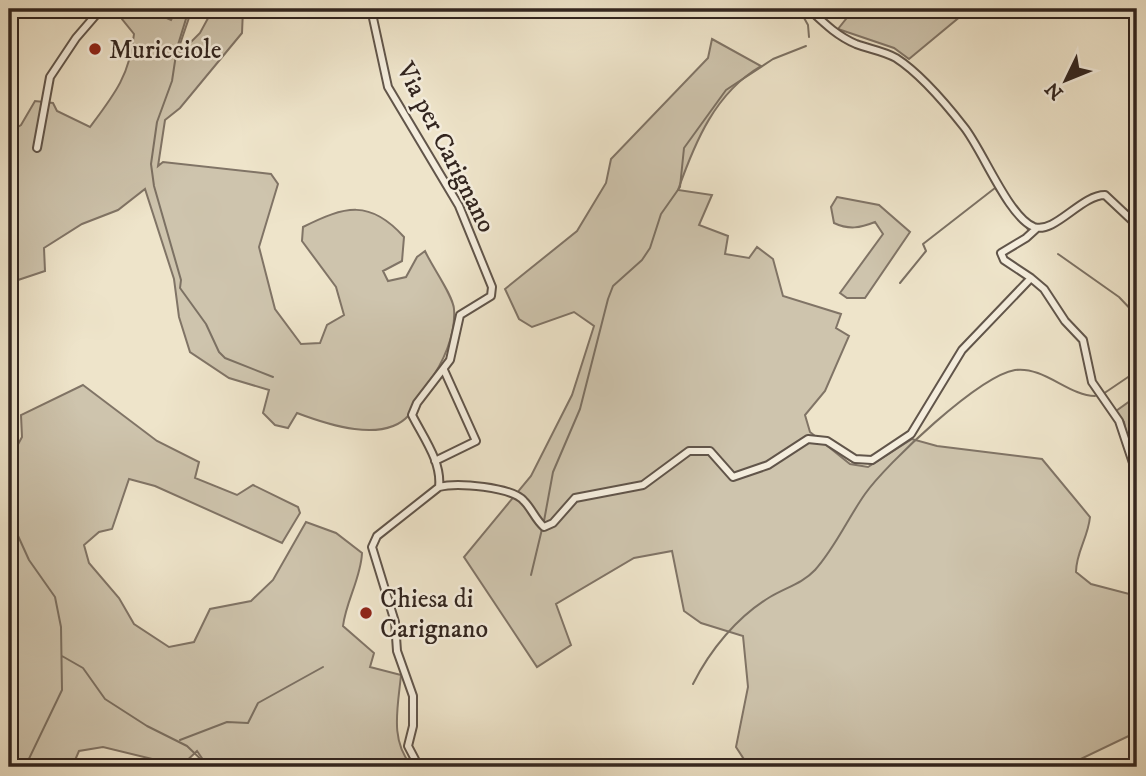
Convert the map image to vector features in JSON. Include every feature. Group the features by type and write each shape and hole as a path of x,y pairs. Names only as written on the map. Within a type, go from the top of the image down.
{"street":[{"path":"37,148 50,77 76,38 100,9"},
{"name":"Via per Carignano","path":"371,9 388,87 459,206 492,287 491,296 460,315 453,350 444,370 417,403 412,415 435,461 440,475 439,487"},
{"path":"809,9 841,37 893,56 911,70 964,127 1012,205 1026,222 1037,228"},
{"path":"1137,225 1113,199 1099,195 1051,224 1037,228 1001,253 1004,260 1044,289 1065,321 1083,340 1092,382 1119,421 1137,475"},
{"path":"419,767 408,746 413,726 413,696 397,651 395,622 372,547 377,536 439,487 448,484 484,486 524,499 544,527 553,523 575,498 643,485 689,451 710,451 733,477 768,465 808,439 827,441 855,459 872,460 911,434 962,350 1031,278"},
{"path":"435,461 475,441 444,370"}],"shaded area":[{"path":"121,9 146,9 171,20 177,9 192,9 178,50 181,52 200,33 213,9 243,9 242,33 180,108 165,120 158,166 163,162 271,174 278,184 259,247 275,309 301,344 320,343 327,325 344,315 336,287 302,241 303,227 344,211 356,210 380,216 404,237 402,261 383,271 388,281 406,277 417,257 425,251 453,303 453,328 439,367 409,415 398,424 370,430 354,429 297,413 288,428 275,425 263,413 269,390 229,378 190,352 179,317 174,279 145,189 118,210 82,224 44,248 45,271 9,283 9,126 11,131 21,125 35,101 53,103 57,111 90,127 113,94 129,61 134,34 122,19"},
{"path":"854,9 945,9 962,15 909,59 894,48 838,29"},
{"path":"712,39 761,66 745,77 719,104 700,137 678,190 712,195 699,225 728,236 725,254 749,258 757,247 773,259 783,296 841,314 836,328 849,336 825,391 805,415 810,432 850,464 868,467 912,439 937,446 1042,459 1090,517 1076,572 1091,584 1137,596 1137,732 1064,767 749,767 736,747 748,687 743,636 701,623 684,611 672,551 634,558 556,604 571,645 537,667 464,557 531,476 572,395 594,326 574,312 532,327 519,319 505,289 577,231 606,183 611,159 708,58"},
{"path":"837,197 879,205 910,232 865,298 847,298 840,293 883,234 875,222 854,227 834,223 831,207"},
{"path":"83,385 157,441 199,462 195,478 237,495 253,485 298,507 300,513 282,543 155,486 129,479 112,529 99,532 84,545 89,563 119,598 134,624 169,647 194,642 210,609 251,601 273,580 306,522 336,533 362,553 343,626 374,653 370,667 401,675 397,712 398,735 405,757 413,767 391,767 391,763 370,760 356,767 208,767 197,751 181,766 103,747 79,751 72,767 9,767 9,461 22,437 21,415"},
{"path":"1137,396 1137,444 1129,448 1124,422 1116,411"}],"waterway":[{"path":"189,9 177,48 172,81 157,122 151,164 154,186 181,280 180,288 206,324 219,352 225,358 273,377"},
{"path":"799,9 808,25 809,37"},
{"path":"544,521 553,472 580,409 608,299 613,286 642,260 650,248 661,214 680,187 684,148 726,90 773,59 806,46"},
{"path":"900,283 926,251 923,244 995,188 1030,232"},
{"path":"1058,254 1119,297 1137,316"},
{"path":"693,684 716,647 736,624 770,597 810,575 829,552 876,480 935,423 979,388 999,376 1015,370 1026,370 1046,376 1085,395 1095,396"},
{"path":"1103,394 1137,371"},
{"path":"9,516 29,560 55,597 61,627 62,690 25,767"},
{"path":"531,575 542,529"},
{"path":"62,656 83,668 105,699 147,726 187,746 209,767"},
{"path":"180,740 227,722 248,723 258,703 323,667"},
{"path":"332,767 362,759 400,760"},
{"path":"205,762 217,767"}],"place":[{"name":"Muricciole","path":"95,49"},
{"name":"Chiesa di Carignano","path":"366,613"}]}
